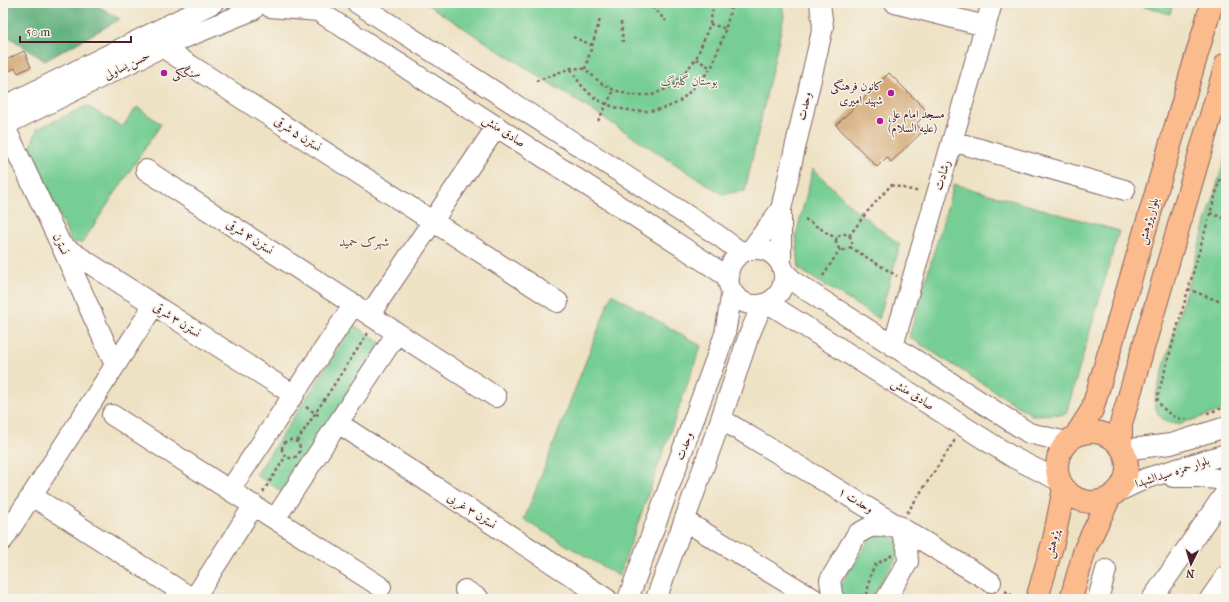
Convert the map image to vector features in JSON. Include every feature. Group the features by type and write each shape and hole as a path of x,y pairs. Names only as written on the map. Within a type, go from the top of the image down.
{"main road":[{"name":"بلوار پژوهش","path":"1071,439 1092,410 1212,3"},
{"path":"1122,448 1121,424 1226,64"},
{"path":"1071,599 1085,549 1114,495 1125,481 1128,469 1127,456 1112,437 1100,432 1088,431 1071,439 1059,453 1056,465 1058,477 1062,485 1073,497 1084,502 1097,502 1114,495"},
{"name":"پژوهش","path":"1036,599 1054,539 1062,485"}],"street":[{"name":"حسن یساولی","path":"3,119 212,3"},
{"path":"357,3 640,185 747,251"},
{"name":"وحدت","path":"782,268 781,209 822,27 820,3"},
{"path":"895,3 985,26"},
{"name":"رشادت","path":"893,346 992,3"},
{"name":"حسن یساولی","path":"3,119 162,47 260,6"},
{"name":"صادق منش","path":"260,6 318,11 707,263 730,285"},
{"name":"نسترن ۵ شرقی","path":"162,47 558,302"},
{"name":"نسترن","path":"3,119 115,365"},
{"path":"230,490 294,395 367,312 433,221 497,126"},
{"path":"952,140 1125,190"},
{"name":"نسترن ۴ شرقی","path":"146,170 496,397"},
{"name":"وحدت","path":"747,251 781,209"},
{"name":"نسترن ۳ شرقی","path":"61,245 294,395"},
{"path":"782,268 784,281 782,289 777,296 765,304 753,305 744,303 737,298 730,285 731,265 736,258 747,251 760,249 768,252 776,257 782,268 797,284 1028,433 1071,439"},
{"name":"وحدت","path":"628,599 725,334 730,285"},
{"path":"656,599 721,419 748,338 765,304"},
{"name":"صادق منش","path":"765,304 1014,458 1062,485"},
{"path":"3,540 154,305"},
{"path":"275,519 397,333"},
{"path":"112,415 382,587"},
{"name":"وحدت ۱","path":"721,419 991,582"},
{"name":"نسترن ۳ غربی","path":"338,423 607,599"},
{"path":"1122,448 1170,444 1226,427"},
{"name":"بلوار حمزه سیدالشهدا","path":"1114,495 1147,478 1226,454"},
{"path":"1147,478 1200,477 1226,480"},
{"path":"1152,599 1226,492"},
{"path":"32,496 193,599 254,505"},
{"path":"685,521 814,599"},
{"path":"834,599 830,580 857,534 870,527 899,526 907,547 908,562 886,599"},
{"path":"1098,599 1106,570"},
{"path":"1210,599 1226,576"}],"path":[{"path":"536,81 571,68 585,69 601,83 614,90 630,95 652,95 673,86 696,59 710,24 714,3"},
{"path":"571,68 577,80 590,94 607,104 625,110 647,111 662,109 680,100 711,68 727,29 732,3"},
{"path":"652,7 666,21"},
{"path":"585,69 600,19"},
{"path":"620,22 623,42"},
{"path":"710,24 727,29"},
{"path":"573,37 592,45"},
{"path":"696,59 711,68"},
{"path":"598,121 614,90"},
{"path":"1192,418 1185,420 1174,417 1160,406 1157,398 1226,158"},
{"path":"849,236 867,212 891,185 936,195"},
{"path":"1210,213 1226,220"},
{"path":"805,219 837,239"},
{"path":"842,235 849,236 852,242 850,247 845,250 840,249 836,244 837,239 842,235"},
{"path":"850,247 911,285"},
{"path":"823,276 840,249"},
{"path":"1188,289 1226,304"},
{"path":"296,441 315,413 367,312"},
{"path":"294,395 304,405 328,422 338,423"},
{"path":"1206,414 1226,407"},
{"path":"899,526 964,427"},
{"path":"293,439 296,441 301,447 299,454 293,458 283,454 282,449 288,440 293,439"},
{"path":"254,505 286,456"},
{"path":"848,599 849,596 867,595 870,576 875,565 892,555 890,550"}],"green space":[{"path":"3,3 93,3 120,19 45,61 3,33"},
{"name":"بوستان گلبرگ","path":"425,3 782,3 784,16 745,191 722,194"},
{"path":"1131,3 1173,3 1170,14"},
{"path":"87,106 122,127 137,107 161,124 82,243 71,242 30,149 37,129"},
{"path":"1226,154 1226,409 1175,424 1167,422 1160,417 1156,410 1154,401"},
{"path":"813,169 853,208 900,245 879,319 799,269 796,235"},
{"path":"954,184 1119,231 1066,414 1032,415 909,337"},
{"path":"612,294 701,346 619,576 524,520"},
{"path":"354,325 381,343 284,493 256,475"},
{"path":"881,530 900,542 902,549 870,599 840,599 837,590 874,532"}],"building":[{"path":"24,51 31,67 18,73 15,68 9,71 4,61"},
{"name":"مسجد امام علی (علیه السلام)","path":"889,73 925,109 923,117 916,124 923,131 891,162 887,157 877,167 836,125"}],"place":[{"name":"سنگکی","path":"164,73"},
{"name":"کانون فرهنگی شهید امیری","path":"891,93"},
{"name":"مسجد امام علی (علیه السلام)","path":"880,121"}],"district":[{"name":"شهرک حمید","path":"364,241"}]}
